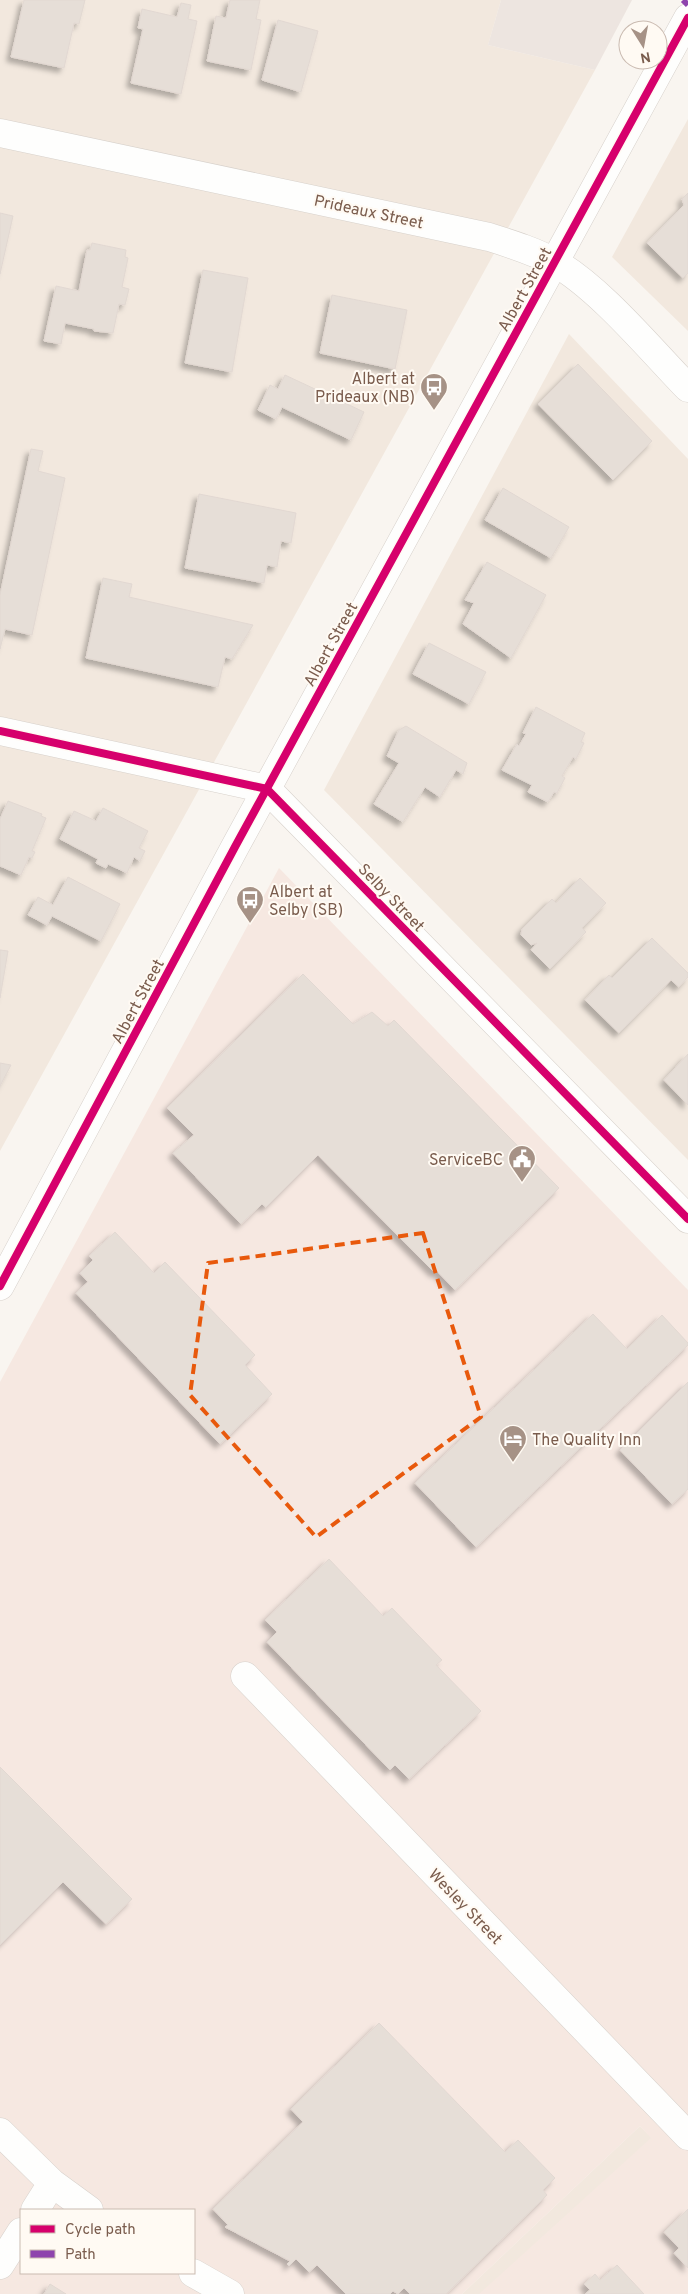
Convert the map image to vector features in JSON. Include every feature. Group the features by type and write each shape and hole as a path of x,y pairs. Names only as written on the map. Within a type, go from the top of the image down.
{"street":[{"name":"Albert Street","path":"0,1286 267,789 688,18"},
{"name":"Prideaux Street","path":"0,133 490,237 554,262 597,294 688,388"},
{"path":"0,731 267,789"},
{"name":"Selby Street","path":"267,789 688,1219"},
{"name":"Wesley Street","path":"245,1676 688,2136"},
{"path":"0,2132 52,2183 88,2209"},
{"path":"36,2209 52,2183"},
{"path":"0,2265 20,2234"},
{"path":"195,2274 230,2294"}],"highlighted area":[{"path":"423,1233 481,1417 316,1537 190,1395 208,1263"}],"shaded area":[{"path":"0,0 501,0 488,45 595,70 0,1151"},
{"path":"501,0 632,0 621,20 618,20 618,26 595,70 488,45"},
{"path":"688,119 688,331 612,257"},
{"path":"569,334 688,459 688,1160 324,790"},
{"path":"279,868 688,1290 688,2294 479,2294 651,2138 640,2126 462,2294 0,2294 0,1382"},
{"path":"640,2126 688,2176 688,2294 462,2294"}],"building":[{"path":"24,0 85,0 79,24 74,23 64,68 11,57"},
{"path":"230,0 260,0 256,19 261,20 251,70 207,61 216,16 226,18"},
{"path":"181,3 191,5 188,19 197,21 181,94 131,83 143,29 138,28 142,9 177,17"},
{"path":"278,20 318,31 301,92 262,80"},
{"path":"688,193 688,273 683,278 647,243 684,205 682,199"},
{"path":"0,213 13,216 0,274"},
{"path":"92,243 126,250 125,257 128,258 122,287 129,289 125,305 119,304 113,333 94,331 94,329 65,323 61,344 44,341 56,286 79,291 87,250 90,250"},
{"path":"203,270 248,278 232,372 185,363"},
{"path":"332,295 407,310 395,369 320,353"},
{"path":"578,364 652,441 613,480 538,404"},
{"path":"285,375 364,412 351,440 282,407 276,419 258,410 270,385 278,389"},
{"path":"31,449 43,451 38,471 65,478 32,635 5,629 0,649 0,595"},
{"path":"503,488 569,527 551,558 485,520"},
{"path":"199,494 296,513 291,543 281,541 277,567 267,565 264,583 185,568"},
{"path":"487,562 546,595 511,658 463,624 474,603 465,600"},
{"path":"103,578 132,584 129,597 253,625 232,659 225,657 218,687 86,658"},
{"path":"429,643 486,672 469,704 413,674"},
{"path":"536,707 585,733 581,742 584,743 576,759 573,757 562,776 565,778 557,793 554,792 548,802 528,792 532,785 502,770 517,744 519,746 526,734 523,733"},
{"path":"406,726 467,763 463,774 456,770 440,797 425,787 403,822 374,804 399,763 387,756 399,730"},
{"path":"8,801 42,814 41,816 46,818 32,851 35,852 32,858 29,857 21,875 0,866 0,819"},
{"path":"103,808 148,831 139,848 145,851 140,861 134,857 127,873 108,864 106,868 96,863 98,859 60,839 74,811 96,821"},
{"path":"68,877 120,904 101,941 52,916 47,925 28,915 38,897 53,905"},
{"path":"580,878 606,903 582,928 586,932 550,969 531,950 537,943 531,945 521,935 522,929 552,899 556,903"},
{"path":"652,938 688,973 688,977 679,987 671,980 619,1033 585,1000 609,975 612,978"},
{"path":"0,950 8,951 0,998"},
{"path":"303,974 353,1024 372,1012 388,1026 394,1020 559,1188 455,1290 437,1271 435,1273 318,1155 266,1207 262,1204 241,1224 173,1153 194,1135 167,1108"},
{"path":"688,1054 688,1105 664,1080"},
{"path":"0,1063 11,1065 0,1086"},
{"path":"115,1232 154,1273 165,1262 255,1355 245,1365 272,1394 220,1444 76,1293 88,1282 80,1273 93,1260 89,1256"},
{"path":"593,1314 627,1349 662,1315 688,1345 476,1547 415,1483"},
{"path":"688,1382 688,1489 672,1504 620,1450"},
{"path":"329,1559 383,1616 392,1608 442,1660 436,1665 481,1711 409,1779 395,1765 390,1770 267,1642 277,1632 265,1620"},
{"path":"0,1767 132,1899 106,1924 63,1882 0,1945"},
{"path":"379,2023 505,2152 518,2140 555,2178 543,2190 547,2195 446,2294 410,2294 404,2288 398,2294 393,2291 390,2294 346,2294 317,2265 309,2272 296,2259 289,2266 287,2264 290,2261 225,2227 228,2225 213,2209 303,2122 291,2109"},
{"path":"688,2209 688,2268 674,2253 679,2248 664,2232"},
{"path":"617,2265 644,2294 585,2294 590,2290 584,2284 595,2274 600,2280"},
{"path":"50,2284 66,2294 44,2294"}],"marked path":[{"path":"683,0 688,5"}],"cycle path":[{"path":"0,1286 236,845 688,18"},
{"path":"0,731 267,789 688,1219"}],"place":[{"name":"Albert at Prideaux (NB)","path":"434,411"},
{"name":"Albert at Selby (SB)","path":"250,924"},
{"name":"ServiceBC","path":"522,1183"},
{"name":"The Quality Inn","path":"513,1463"}]}
